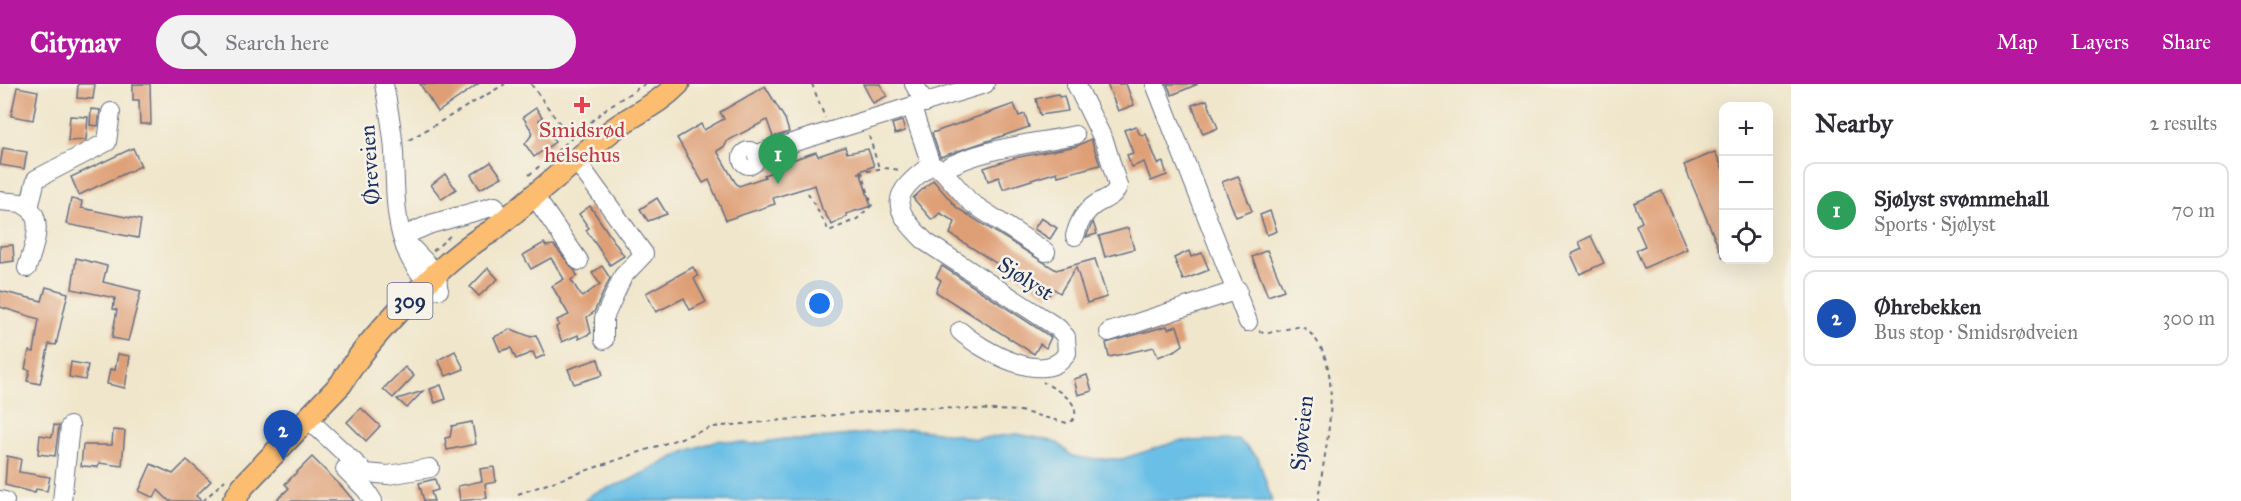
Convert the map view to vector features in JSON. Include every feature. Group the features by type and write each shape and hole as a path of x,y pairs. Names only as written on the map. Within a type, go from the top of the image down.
{"main road":[{"name":"309","path":"625,120 638,104 668,84"},
{"name":"309","path":"221,501 239,494 341,384 356,374 433,276 479,250 529,187 574,148 625,120 643,113 678,84"}],"street":[{"name":"Øreveien","path":"384,84 393,145 393,196 404,239"},
{"name":"Sjølyst","path":"914,84 936,168 970,202 1046,252"},
{"path":"756,154 985,84"},
{"path":"1075,236 1078,226 1090,209 1113,196 1118,186 1105,143 1076,84"},
{"path":"1155,84 1238,290 1248,322"},
{"path":"29,208 36,179 107,141 111,112"},
{"name":"Sjølyst","path":"1033,368 1058,363 1064,358 1067,353 1066,337 1046,319 926,242 907,224 897,200 900,191 914,177 936,168 994,152 1075,135"},
{"path":"574,148 644,255 622,276 604,318 604,340"},
{"path":"529,187 579,261"},
{"path":"0,201 21,203 35,215 37,224 27,268"},
{"path":"433,276 404,239 431,224 495,206"},
{"path":"1109,332 1238,290"},
{"path":"960,331 968,338 1023,367 1033,368"},
{"path":"305,423 366,473 379,476 430,468"},
{"path":"305,423 366,490 373,501"},
{"path":"62,501 70,426"},
{"path":"379,476 384,501"},
{"path":"0,500 5,501"}],"path":[{"path":"393,145 408,141 505,84"},
{"path":"531,84 567,134 574,148"},
{"path":"529,187 574,148 608,107 645,84"},
{"path":"812,84 830,132"},
{"path":"872,146 879,169"},
{"path":"808,193 830,231 857,219 872,205 860,173 879,169 901,170 914,177"},
{"path":"433,276 454,233"},
{"name":"Sjøveien","path":"1248,322 1255,330 1268,333 1300,326 1312,333 1323,355 1331,393 1330,430 1318,501"},
{"path":"518,494 713,427 916,407 997,409 1040,414 1067,423 1072,421 1074,412 1068,398 1043,382 1033,368"}],"water":[{"path":"911,429 975,439 1017,434 1048,440 1059,444 1072,456 1089,459 1122,459 1178,441 1239,440 1258,458 1272,501 584,501 594,493 628,481 684,452 718,440 752,444 785,439 809,439"}],"building":[{"path":"78,84 95,84 93,99 77,98"},
{"path":"133,84 150,84 151,124 140,124 139,100 133,100"},
{"path":"420,84 478,84 438,112"},
{"path":"863,84 880,84 887,96 873,103"},
{"path":"1107,84 1126,84 1134,105 1118,111"},
{"path":"1167,84 1198,84 1172,95"},
{"path":"765,86 785,119 789,132 773,137 767,120 727,141 725,146 717,151 735,182 739,186 765,177 764,175 772,172 771,167 816,152 818,156 845,147 847,153 868,149 874,166 860,171 871,206 846,214 847,216 832,225 822,209 815,185 773,198 775,204 726,220 709,180 703,183 677,138 701,124 704,130 724,119 720,112"},
{"path":"17,87 38,91 33,120 11,116"},
{"path":"1058,94 1059,97 1064,96 1068,111 1040,115 1036,99"},
{"path":"1207,100 1218,128 1203,134 1192,105"},
{"path":"1014,104 1019,116 1025,114 1029,127 940,157 932,133"},
{"path":"536,108 543,118 539,120 555,142 534,157 525,144 533,133 523,117"},
{"path":"91,109 100,110 98,126 90,125"},
{"path":"70,116 88,117 86,140 68,141"},
{"path":"902,121 905,131 895,134 892,124"},
{"path":"1136,126 1139,133 1143,136 1146,134 1158,164 1163,162 1167,175 1151,181 1144,162 1132,167 1127,155 1133,153 1124,130"},
{"path":"1091,139 1100,165 1058,176 1057,172 1003,189 999,177 988,181 984,168 1014,158 1077,146"},
{"path":"3,148 27,152 24,169 0,165"},
{"path":"133,148 141,166 79,195 71,177"},
{"path":"1715,152 1719,160 1719,248 1684,165"},
{"path":"491,162 502,177 480,189 471,175"},
{"path":"445,174 456,189 442,199 431,185"},
{"path":"1238,176 1252,211 1236,217 1222,182"},
{"path":"933,180 957,208 1056,270 1095,259 1107,297 1087,303 1076,267 1060,293 1054,289 1048,296 950,234 955,222 940,213 932,220 913,198"},
{"path":"1662,191 1687,249 1644,268 1636,250 1645,246 1636,225 1642,222 1634,203"},
{"path":"657,198 667,214 648,221 640,209"},
{"path":"71,199 82,201 81,208 141,220 138,238 66,224"},
{"path":"590,206 624,256 610,265 586,230 589,228 579,214"},
{"path":"1270,211 1277,231 1267,235 1260,215"},
{"path":"1041,218 1057,228 1050,239 1034,229"},
{"path":"1093,222 1097,234 1086,237 1090,228"},
{"path":"1128,228 1134,249 1105,257 1099,236"},
{"path":"1591,236 1604,263 1580,274 1571,254 1582,249 1579,242"},
{"path":"544,243 546,246 554,245 575,271 577,276 571,280 582,297 600,284 592,273 602,266 610,278 594,312 587,317 591,333 579,339 578,335 562,342 556,327 559,325 557,320 569,315 552,286 564,279 551,258 531,269 523,255"},
{"path":"13,245 14,261 0,263 0,246"},
{"path":"1267,250 1284,290 1268,296 1252,257"},
{"path":"1189,251 1191,257 1202,253 1209,270 1183,280 1174,258"},
{"path":"76,258 107,266 103,282 141,291 128,341 112,338 117,310 113,309 115,298 72,289"},
{"path":"942,266 1051,337 1046,348 1040,344 1034,354 936,292 941,280 936,277"},
{"path":"693,267 698,276 694,279 706,302 690,310 684,298 656,312 646,293"},
{"path":"488,268 498,279 479,296 470,287"},
{"path":"46,287 68,293 56,345 49,344 40,384 27,381 30,370 25,369 29,351 34,352 39,319 0,307 0,291 42,301"},
{"path":"1167,326 1168,329 1177,326 1183,345 1176,350 1158,357 1154,347 1109,357 1106,343"},
{"path":"511,329 531,337 536,335 545,355 536,359 533,352 516,359 511,348 500,351 494,337"},
{"path":"455,351 464,369 446,376 438,360"},
{"path":"118,354 130,356 125,388 107,384 110,369 115,370"},
{"path":"598,359 603,375 574,384 568,369"},
{"path":"71,362 88,365 85,380 69,377"},
{"path":"405,367 414,376 393,398 383,389"},
{"path":"1087,375 1092,391 1078,395 1074,379"},
{"path":"441,385 446,399 435,403 430,389"},
{"path":"423,391 407,408 397,399"},
{"path":"361,408 380,426 366,441 347,422"},
{"path":"472,422 476,444 447,450 445,438 450,437 452,426"},
{"path":"54,425 59,426 55,456 38,454 40,435 52,437"},
{"path":"113,430 125,431 122,466 99,463 98,467 81,466 83,445 112,445"},
{"path":"7,456 21,459 19,472 50,477 47,491 36,489 35,493 5,485"},
{"path":"312,457 354,501 276,501 289,488 285,484"},
{"path":"187,460 211,481 196,496 202,501 169,501 158,490 154,498 139,491 151,464 173,474"},
{"path":"494,467 496,482 485,484 487,498 460,501 458,486 482,481 480,469"},
{"path":"435,479 438,490 431,492 434,501 424,501 419,483"}],"place":[{"name":"Smidsrød helsehus","path":"582,105"},
{"name":"Sjølyst svømmehall","path":"778,184"},
{"name":"Øhrebekken","path":"283,460"}]}
